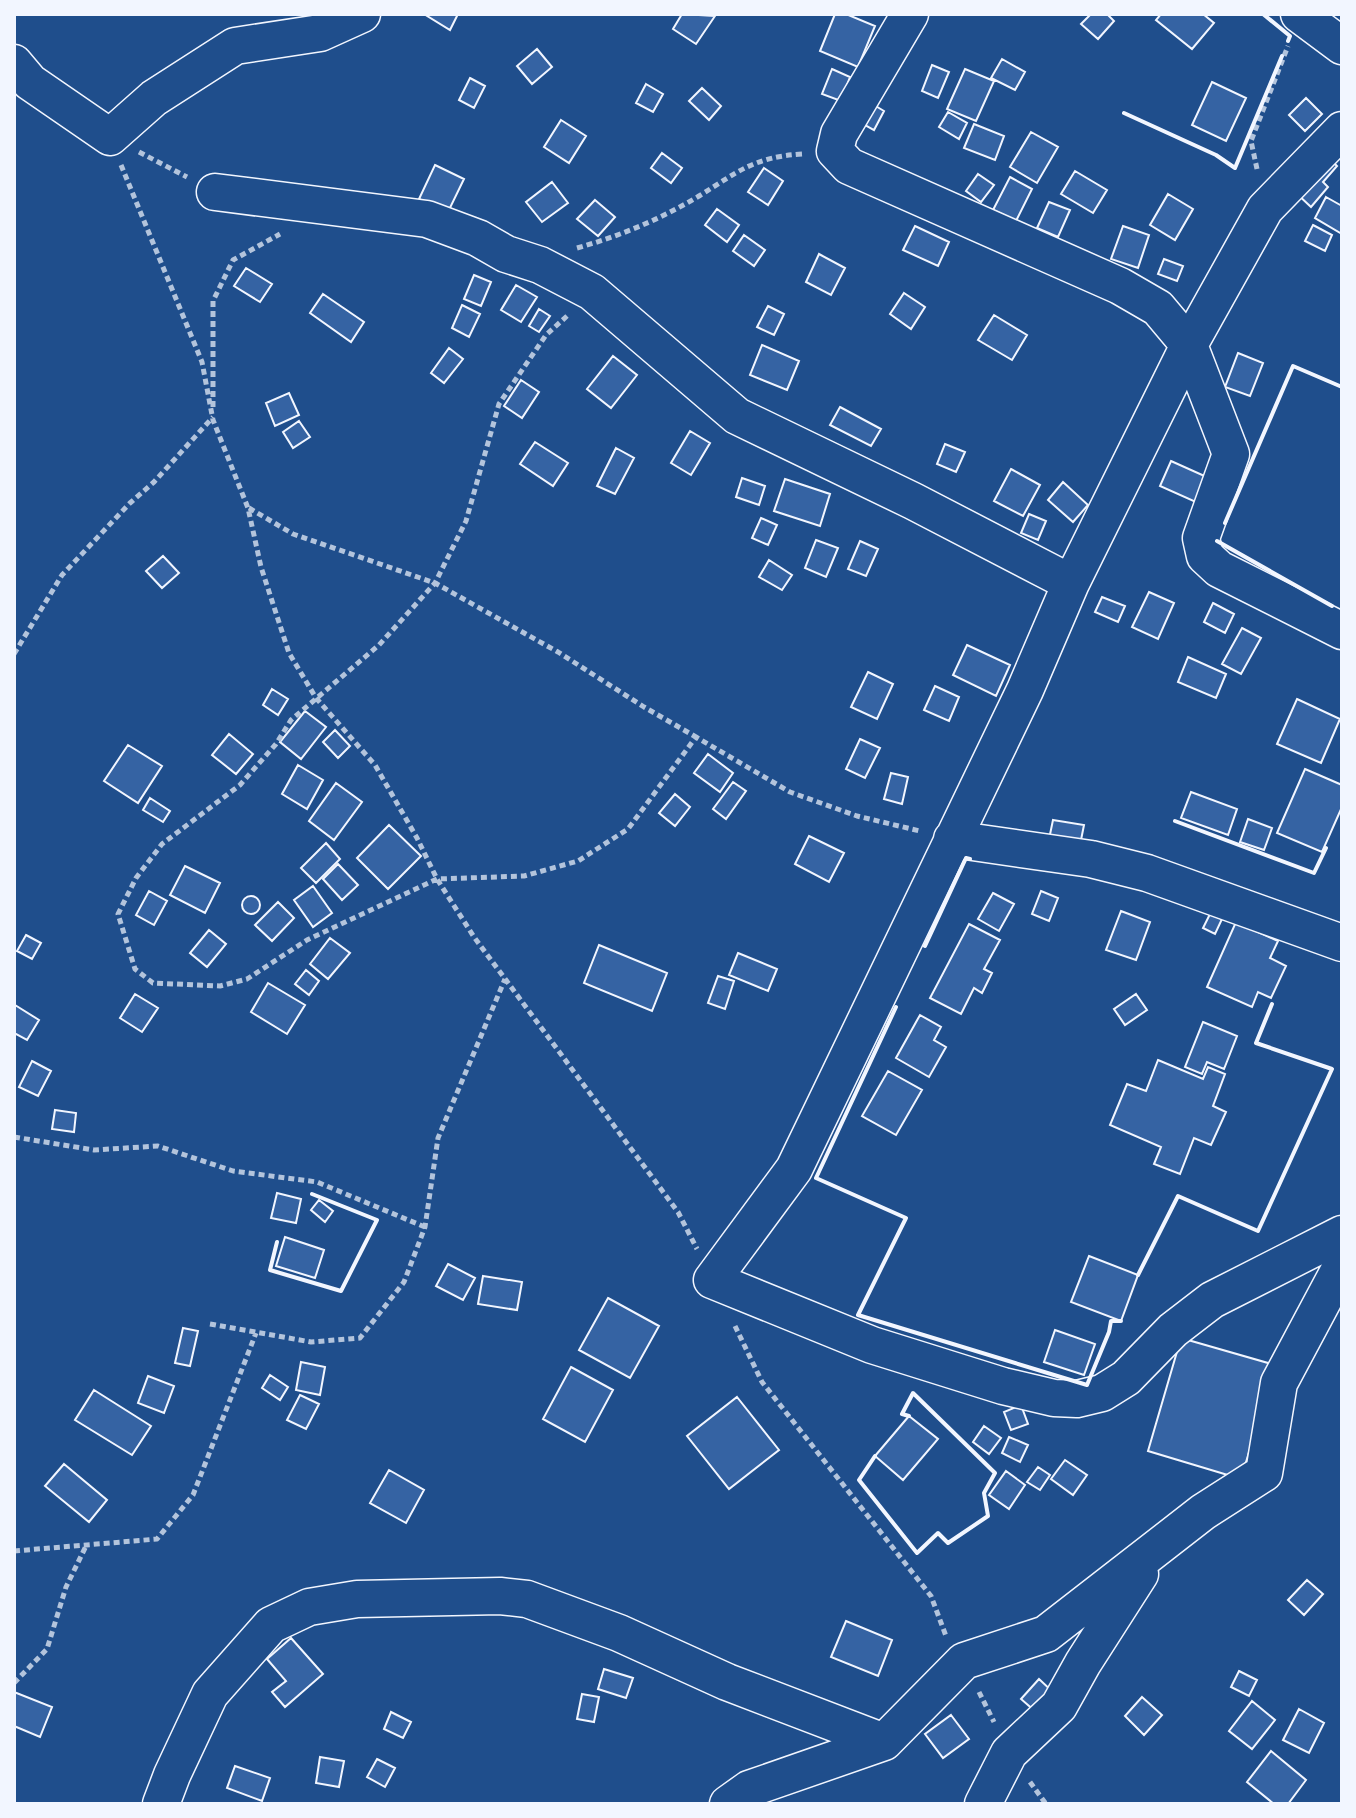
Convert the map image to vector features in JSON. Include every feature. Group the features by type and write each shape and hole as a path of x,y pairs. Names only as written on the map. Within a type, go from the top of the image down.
{"street":[{"path":"14,63 30,82 110,137 154,98 235,46 320,33 362,14"},
{"path":"910,14 839,134 835,151 849,166 1120,286 1158,308 1189,345 1231,454 1201,538 1205,556 1219,569 1342,631"},
{"path":"1300,14 1342,46"},
{"path":"1342,130 1265,209 1189,345 1071,583 1025,690 794,1169 712,1280 872,1345 1003,1386 1054,1398 1077,1399 1102,1393 1126,1378 1173,1330 1212,1300 1342,1234"},
{"path":"215,192 427,219 478,238 506,254 540,265 592,292 737,416 913,501 1071,583"},
{"path":"952,839 1091,859 1147,873 1342,943"},
{"path":"728,1804 749,1789 884,1742 964,1661 1046,1634 1203,1512 1264,1473 1279,1383 1342,1265"},
{"path":"983,1804 1009,1753 1059,1706 1104,1628 1157,1550"},
{"path":"161,1804 210,1694 271,1625 309,1607 357,1599 500,1596 527,1599 619,1633 727,1682 884,1742"}],"path":[{"path":"1265,209 1251,141 1300,14"},
{"path":"110,137 215,192"},
{"path":"110,137 154,251 202,362 213,420 248,508 261,567 289,653 316,698 375,765 437,879 474,937 678,1212 762,1382 931,1596 953,1654 964,1661 1009,1753 1046,1804"},
{"path":"540,265 576,248 621,235 698,196 730,174 772,156"},
{"path":"14,654 62,575 213,420 213,301 233,260 324,206"},
{"path":"592,292 546,335 499,404 466,521 435,583 379,645 291,720 267,755 240,785 162,844 136,878 118,914 135,969 153,983 220,986 247,979 307,940 437,879 524,876 578,861 628,829 696,737"},
{"path":"248,508 293,534 435,583 558,652 644,707 790,792 857,816 952,839"},
{"path":"210,1324 311,1342 360,1338 404,1282 425,1227 438,1138 505,979"},
{"path":"14,1137 94,1150 158,1146 233,1171 317,1182 425,1227"},
{"path":"14,1551 157,1539 193,1495 256,1333"},
{"path":"14,1683 47,1649 66,1587 87,1546"}],"building":[{"path":"424,14 458,14 450,30"},
{"path":"682,14 715,16 696,44 673,29"},
{"path":"835,14 846,14 875,26 858,67 820,51"},
{"path":"1091,14 1107,14 1114,21 1098,39 1081,24"},
{"path":"1161,14 1203,14 1214,23 1192,49 1156,20"},
{"path":"537,49 552,67 532,84 517,66"},
{"path":"1002,59 1025,72 1015,90 991,78"},
{"path":"932,65 949,72 938,98 922,91"},
{"path":"832,69 850,77 841,101 822,94"},
{"path":"965,69 994,81 976,121 947,109"},
{"path":"470,78 485,86 474,108 459,100"},
{"path":"1212,82 1246,98 1226,141 1192,125"},
{"path":"646,84 663,94 653,112 636,103"},
{"path":"702,88 721,106 709,120 689,101"},
{"path":"1306,98 1322,114 1305,131 1289,115"},
{"path":"869,102 884,111 874,130 858,121"},
{"path":"948,112 967,123 959,139 939,127"},
{"path":"561,120 586,136 569,163 544,147"},
{"path":"974,124 1004,136 995,160 964,148"},
{"path":"1031,132 1058,147 1037,183 1010,167"},
{"path":"662,153 682,168 671,183 651,168"},
{"path":"1327,156 1337,166 1323,182 1328,187 1311,207 1295,192"},
{"path":"435,165 464,179 448,212 419,199"},
{"path":"764,168 783,181 768,205 748,192"},
{"path":"1075,171 1107,190 1093,213 1061,194"},
{"path":"978,174 994,185 981,202 966,191"},
{"path":"1010,177 1032,189 1016,221 993,210"},
{"path":"552,182 568,203 542,222 526,202"},
{"path":"1168,194 1193,209 1175,240 1150,225"},
{"path":"1326,197 1342,206 1342,234 1315,218"},
{"path":"595,200 615,217 598,236 577,219"},
{"path":"1049,202 1070,210 1058,237 1037,228"},
{"path":"717,209 739,225 727,242 705,225"},
{"path":"1313,225 1332,235 1325,251 1305,241"},
{"path":"915,226 949,242 938,266 903,250"},
{"path":"1123,226 1149,235 1138,268 1111,259"},
{"path":"744,235 765,250 754,266 733,251"},
{"path":"819,254 845,268 831,295 806,282"},
{"path":"1164,259 1183,266 1177,281 1158,274"},
{"path":"246,268 272,284 260,302 234,286"},
{"path":"474,275 491,282 481,306 464,299"},
{"path":"516,285 537,297 521,322 501,310"},
{"path":"904,293 925,307 911,329 890,314"},
{"path":"323,294 364,322 351,342 310,313"},
{"path":"462,305 480,314 469,337 452,328"},
{"path":"768,306 784,314 774,335 757,327"},
{"path":"539,309 550,316 539,332 529,326"},
{"path":"994,315 1027,335 1012,360 978,340"},
{"path":"762,345 799,361 787,390 750,375"},
{"path":"449,348 463,359 444,383 431,373"},
{"path":"1238,353 1263,363 1250,396 1225,387"},
{"path":"613,356 637,375 611,408 587,389"},
{"path":"521,380 539,392 522,418 504,406"},
{"path":"289,393 299,415 275,426 266,403"},
{"path":"840,407 881,429 871,446 830,425"},
{"path":"299,421 310,437 293,448 283,432"},
{"path":"690,431 710,443 691,475 671,463"},
{"path":"535,442 568,463 553,486 520,464"},
{"path":"945,444 965,452 956,472 937,464"},
{"path":"616,448 634,458 615,494 597,486"},
{"path":"1171,461 1209,478 1198,503 1160,486"},
{"path":"1011,469 1040,485 1023,516 994,501"},
{"path":"742,478 765,486 759,505 736,497"},
{"path":"785,479 830,494 820,526 774,511"},
{"path":"1063,482 1088,505 1073,522 1048,500"},
{"path":"1029,514 1046,521 1038,540 1021,533"},
{"path":"761,518 777,525 768,545 752,538"},
{"path":"816,540 838,548 826,577 805,568"},
{"path":"860,541 878,549 866,576 848,569"},
{"path":"163,556 179,573 162,588 146,571"},
{"path":"769,560 792,575 782,590 759,577"},
{"path":"1149,592 1174,603 1158,639 1132,627"},
{"path":"1102,597 1125,606 1118,622 1095,612"},
{"path":"1213,603 1234,614 1225,633 1204,622"},
{"path":"1242,628 1261,638 1241,674 1222,664"},
{"path":"967,645 1010,665 996,696 953,675"},
{"path":"1188,657 1226,674 1216,698 1178,682"},
{"path":"868,672 893,684 877,719 851,707"},
{"path":"935,686 959,697 949,721 924,710"},
{"path":"272,689 288,699 278,715 263,705"},
{"path":"1297,699 1340,719 1321,763 1277,744"},
{"path":"305,711 326,727 301,759 280,742"},
{"path":"335,730 350,746 338,758 323,742"},
{"path":"229,734 253,754 236,774 212,755"},
{"path":"860,739 880,748 865,778 846,769"},
{"path":"128,745 162,766 138,803 104,781"},
{"path":"708,754 733,773 720,792 694,773"},
{"path":"298,765 323,780 307,809 282,794"},
{"path":"1305,769 1342,785 1342,807 1322,852 1277,833"},
{"path":"891,773 908,777 902,804 884,799"},
{"path":"733,782 746,791 726,819 713,809"},
{"path":"336,783 362,802 334,840 309,821"},
{"path":"1191,792 1237,809 1228,835 1181,818"},
{"path":"675,794 690,807 675,826 659,813"},
{"path":"150,798 170,811 163,822 143,810"},
{"path":"1248,819 1272,828 1264,850 1240,842"},
{"path":"1053,820 1084,825 1079,850 1048,844"},
{"path":"389,825 421,856 388,889 357,858"},
{"path":"809,836 844,853 829,882 795,864"},
{"path":"326,843 340,859 316,883 301,868"},
{"path":"338,864 358,885 342,900 323,879"},
{"path":"185,866 220,883 205,913 170,895"},
{"path":"313,886 332,913 313,927 294,900"},
{"path":"149,891 167,901 154,925 136,915"},
{"path":"1041,891 1058,898 1049,921 1032,914"},
{"path":"993,893 1014,904 999,931 978,919"},
{"path":"251,896 260,905 251,914 242,905"},
{"path":"278,902 294,918 272,941 255,925"},
{"path":"1121,911 1150,922 1136,960 1106,950"},
{"path":"1210,914 1222,919 1215,934 1203,928"},
{"path":"1236,922 1278,941 1270,958 1286,966 1271,998 1258,992 1252,1007 1207,987"},
{"path":"969,924 1000,940 984,969 992,973 982,993 974,988 961,1014 930,998"},
{"path":"209,930 226,944 207,967 190,953"},
{"path":"26,935 41,943 32,959 17,951"},
{"path":"330,938 350,953 328,979 310,964"},
{"path":"599,945 667,973 652,1011 584,983"},
{"path":"738,953 777,969 768,991 729,975"},
{"path":"306,970 319,981 309,995 295,984"},
{"path":"718,976 734,981 725,1009 708,1003"},
{"path":"268,983 305,1005 287,1034 251,1012"},
{"path":"135,994 158,1008 142,1032 120,1018"},
{"path":"1136,994 1147,1010 1125,1025 1114,1009"},
{"path":"15,1005 39,1020 27,1040 14,1033"},
{"path":"920,1015 941,1027 934,1040 946,1047 929,1077 896,1058"},
{"path":"1203,1022 1237,1036 1224,1069 1207,1062 1202,1074 1185,1067"},
{"path":"1158,1060 1203,1079 1208,1067 1225,1074 1213,1106 1226,1112 1211,1145 1194,1138 1180,1174 1154,1164 1161,1147 1110,1125 1127,1084 1146,1091"},
{"path":"32,1061 51,1071 38,1096 19,1087"},
{"path":"888,1071 922,1090 896,1135 862,1116"},
{"path":"55,1110 76,1113 74,1132 52,1129"},
{"path":"277,1193 301,1199 296,1223 271,1218"},
{"path":"319,1200 333,1211 325,1222 311,1210"},
{"path":"285,1237 324,1250 315,1278 276,1266"},
{"path":"1089,1256 1138,1275 1121,1321 1071,1302"},
{"path":"448,1264 475,1278 463,1300 436,1286"},
{"path":"483,1276 522,1282 517,1310 478,1304"},
{"path":"608,1298 659,1326 630,1378 579,1350"},
{"path":"183,1328 198,1331 190,1366 175,1363"},
{"path":"1055,1330 1095,1344 1084,1375 1044,1362"},
{"path":"1181,1338 1275,1365 1241,1479 1148,1451"},
{"path":"301,1362 325,1367 320,1395 296,1390"},
{"path":"571,1367 613,1390 585,1442 543,1419"},
{"path":"270,1375 288,1387 280,1400 262,1388"},
{"path":"148,1376 174,1386 164,1413 138,1403"},
{"path":"94,1390 151,1426 132,1455 75,1420"},
{"path":"300,1395 319,1404 306,1429 287,1420"},
{"path":"737,1397 779,1450 729,1489 687,1436"},
{"path":"1021,1405 1028,1424 1011,1430 1004,1412"},
{"path":"909,1416 938,1439 903,1480 875,1456"},
{"path":"984,1426 1001,1438 989,1454 973,1442"},
{"path":"1009,1437 1028,1445 1020,1462 1002,1453"},
{"path":"1065,1460 1087,1475 1073,1495 1051,1479"},
{"path":"64,1464 107,1500 89,1522 45,1486"},
{"path":"1038,1467 1050,1475 1040,1490 1027,1482"},
{"path":"389,1470 424,1490 406,1523 370,1503"},
{"path":"1006,1471 1025,1485 1009,1509 989,1495"},
{"path":"1307,1580 1323,1594 1304,1615 1288,1600"},
{"path":"846,1621 892,1640 878,1676 831,1657"},
{"path":"291,1638 323,1674 285,1707 272,1692 286,1681 267,1659"},
{"path":"604,1669 633,1678 626,1698 598,1689"},
{"path":"1239,1671 1257,1680 1249,1696 1231,1687"},
{"path":"1039,1679 1054,1693 1036,1712 1021,1699"},
{"path":"14,1692 52,1707 40,1737 14,1726"},
{"path":"582,1694 599,1697 594,1722 577,1719"},
{"path":"1142,1697 1162,1715 1144,1735 1125,1716"},
{"path":"1252,1701 1275,1720 1252,1749 1229,1731"},
{"path":"1299,1709 1324,1723 1309,1753 1283,1740"},
{"path":"391,1712 411,1722 403,1738 384,1729"},
{"path":"951,1715 969,1739 943,1758 925,1734"},
{"path":"1271,1751 1306,1780 1288,1804 1274,1804 1247,1782"},
{"path":"320,1757 344,1761 339,1787 316,1783"},
{"path":"377,1759 395,1768 385,1787 367,1777"},
{"path":"235,1766 270,1778 262,1801 227,1788"}],"wall":[{"path":"1263,14 1290,36 1288,41"},
{"path":"1124,113 1216,155 1235,168 1282,56"},
{"path":"1225,523 1293,366 1342,387"},
{"path":"1217,541 1332,606"},
{"path":"1175,821 1314,873 1326,848"},
{"path":"925,946 966,858 970,859"},
{"path":"1138,1275 1178,1196 1258,1231 1332,1069 1256,1043 1272,1004"},
{"path":"896,1007 816,1178 906,1218 858,1315 1087,1385 1111,1321 1121,1321"},
{"path":"277,1242 270,1270 341,1291 377,1220 312,1194"},
{"path":"875,1456 859,1480 917,1553 938,1533 948,1543 988,1516 984,1493 995,1473 913,1393 902,1414 909,1416"}]}
